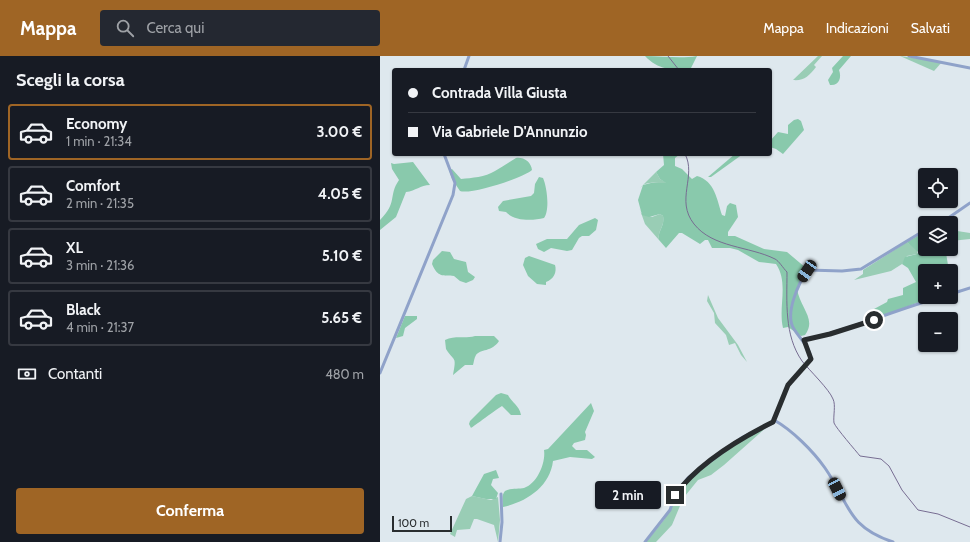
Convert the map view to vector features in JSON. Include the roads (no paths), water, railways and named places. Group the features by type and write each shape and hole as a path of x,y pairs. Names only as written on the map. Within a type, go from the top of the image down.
{"street":[{"path":"465,68 468,56"},
{"path":"909,56 970,68"},
{"path":"380,373 453,195 455,183 445,156"},
{"path":"951,216 970,203"},
{"path":"645,542 670,510 675,495 688,478 743,437 773,422 788,385 811,359 804,340 793,328 791,316 798,285 808,270 861,269 918,234"},
{"path":"958,292 970,288"},
{"path":"804,340 862,325 898,309 918,303"},
{"path":"774,420 796,434 824,466 858,523 878,537 893,542"},
{"path":"500,542 502,522 501,494"}],"waterway":[{"path":"668,56 677,68"},
{"path":"686,156 689,171 686,206 694,224 711,238 775,259 787,272 787,306 789,329 792,340 802,361 831,395 834,404 834,423 838,430 860,456 881,459 889,466 902,490 918,510 938,514 970,527"}]}
